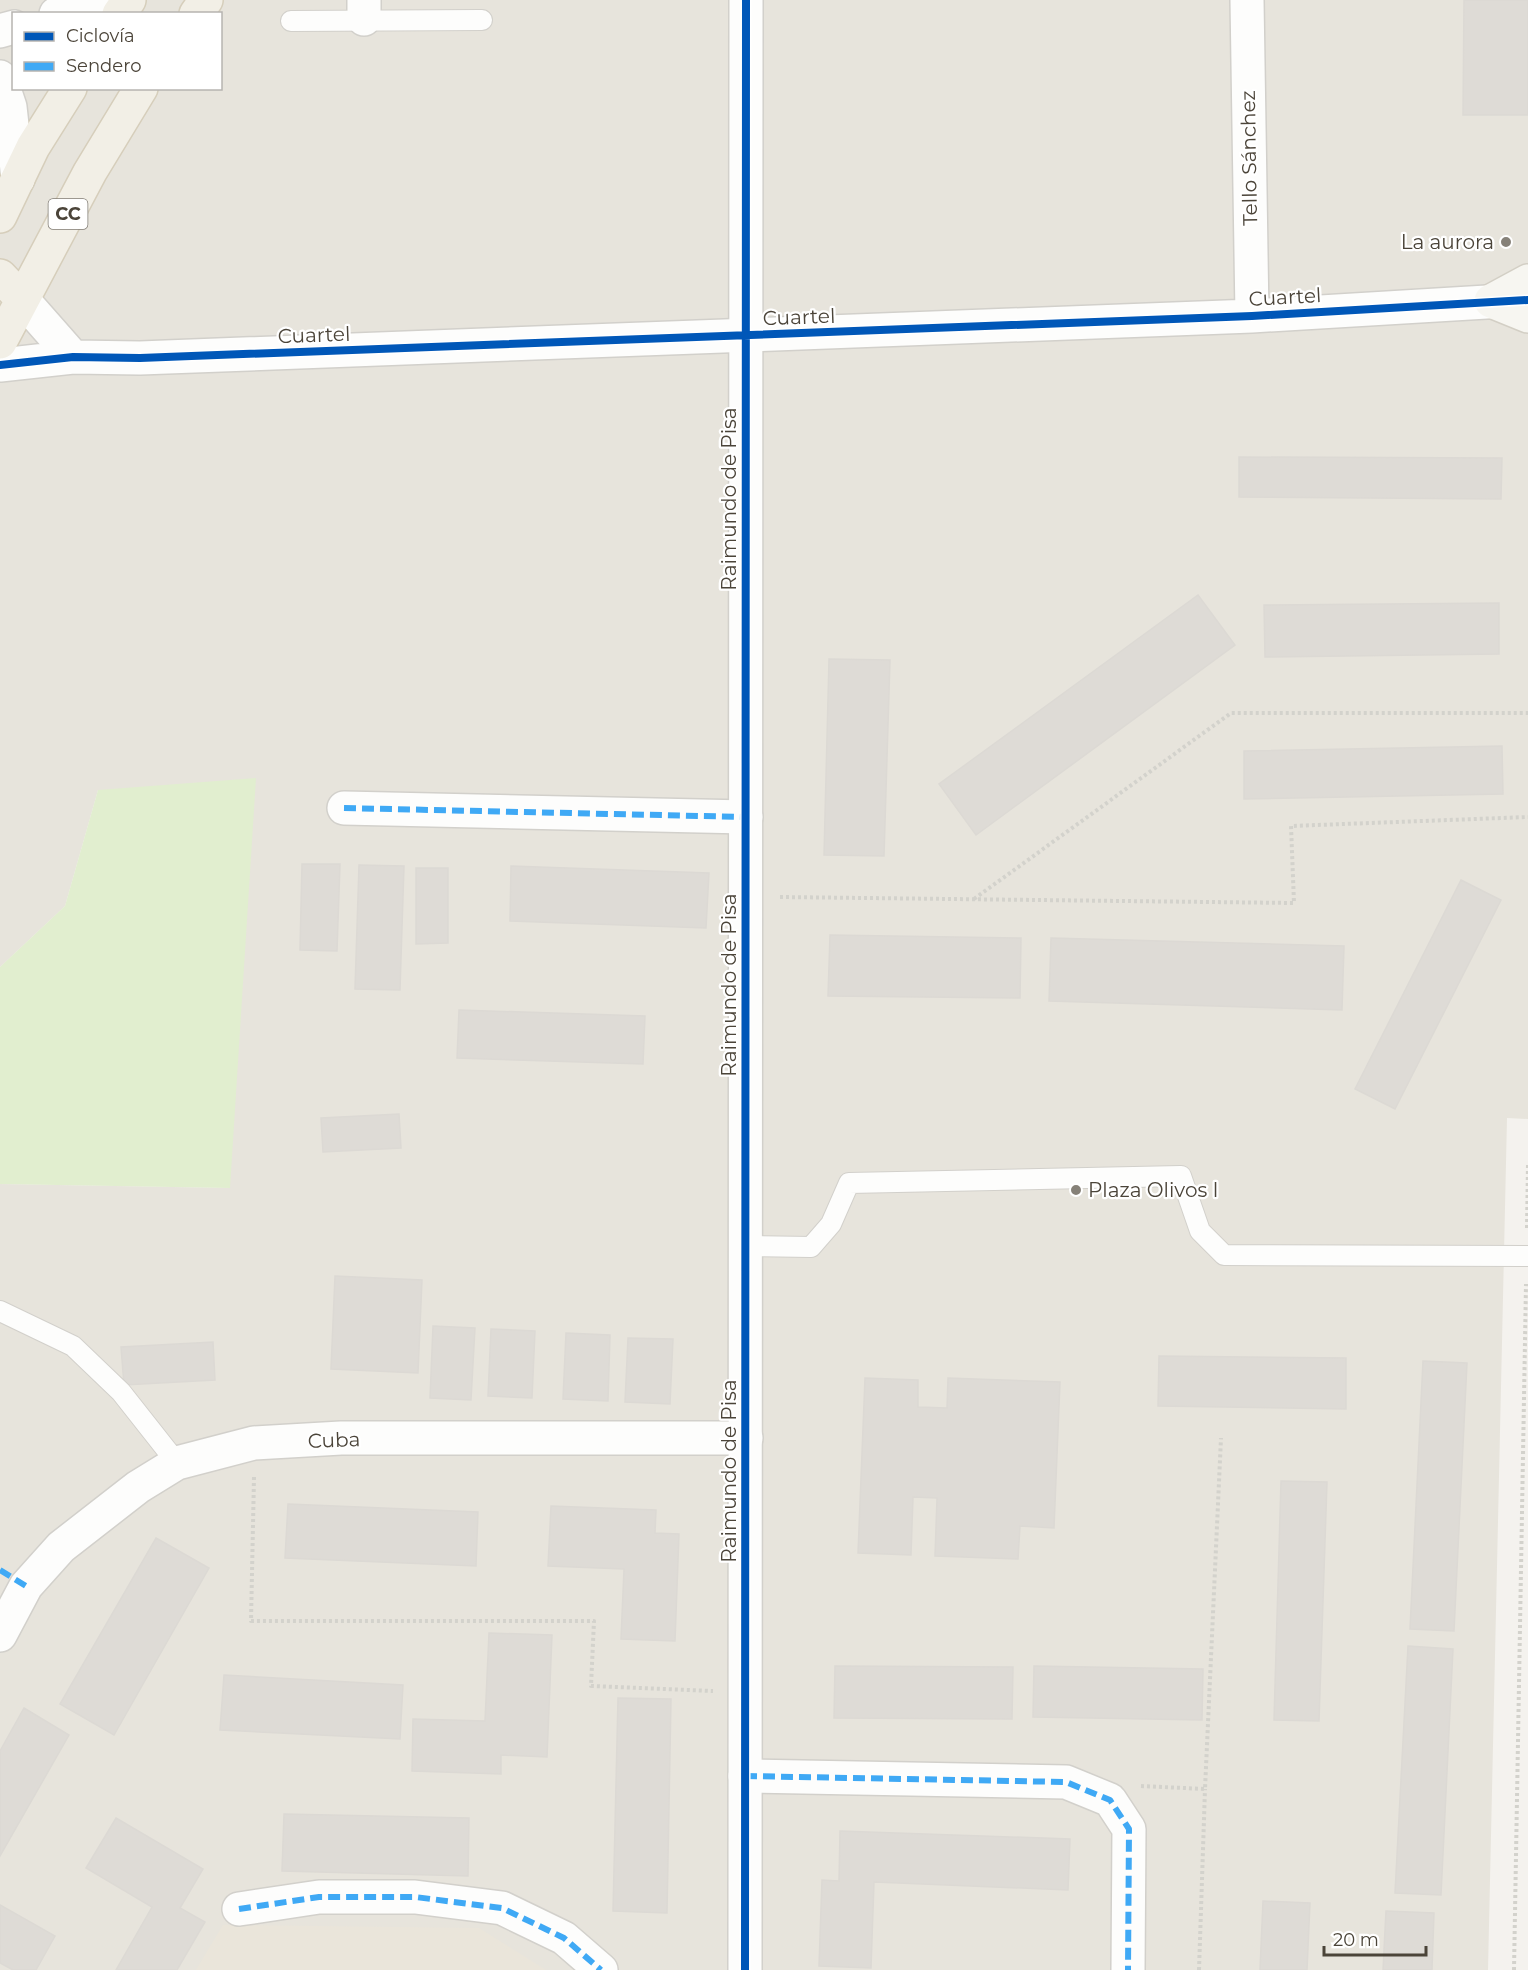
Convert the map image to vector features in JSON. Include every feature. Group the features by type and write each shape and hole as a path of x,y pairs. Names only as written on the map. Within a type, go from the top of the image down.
{"main road":[{"path":"0,216 33,147 69,90"},
{"name":"CC","path":"0,342 90,172 140,90"},
{"path":"0,276 22,299"},
{"path":"1491,301 1528,281"},
{"path":"1491,301 1528,316"}],"street":[{"path":"62,12 97,0"},
{"name":"Raimundo de Pisa","path":"745,1970 746,0"},
{"name":"Tello Sánchez","path":"1247,0 1252,316"},
{"path":"0,77 10,107 18,179"},
{"path":"22,299 73,357"},
{"name":"Cuartel","path":"0,365 73,357 152,358 746,336 1252,316 1528,300"},
{"path":"344,808 746,817"},
{"name":"Cuba","path":"0,1635 26,1586 61,1546 138,1486 177,1463 254,1443 340,1438 746,1438"},
{"path":"745,1776 1066,1782 1110,1800 1129,1829 1128,1970"},
{"path":"239,1909 319,1897 404,1897 502,1908 564,1938 602,1970"}],"lane":[{"path":"291,21 364,10 482,20"},
{"path":"746,1246 811,1247 831,1224 849,1183 1181,1176 1200,1231 1224,1255 1527,1256"},
{"path":"0,1311 73,1346 121,1392 177,1463"}],"path":[{"path":"974,900 1231,713 1528,713"},
{"path":"746,897 1294,903 1291,826 1528,817"},
{"path":"1514,1970 1528,1164"},
{"path":"1199,1970 1221,1438"},
{"path":"254,1443 251,1620 594,1621 591,1686 745,1692"},
{"path":"1136,1786 1205,1789"}],"shaded area":[{"path":"0,0 1528,0 1528,1119 1507,1118 1488,1970 0,1970 0,1184 230,1188 98,790 65,906 0,967"},
{"path":"223,1925 479,1928 546,1970 196,1970"}],"green space":[{"path":"256,778 230,1188 0,1184 0,967 65,906 98,790"}],"building":[{"path":"1464,0 1528,0 1528,115 1463,115"},
{"path":"1239,457 1502,458 1501,499 1239,497"},
{"path":"1198,595 1235,645 976,835 939,784"},
{"path":"1499,603 1499,654 1265,657 1264,605"},
{"path":"829,659 890,660 884,856 824,855"},
{"path":"1502,746 1503,794 1244,799 1244,751"},
{"path":"302,864 340,864 337,951 300,950"},
{"path":"359,865 404,866 400,990 355,989"},
{"path":"511,866 709,873 706,928 510,921"},
{"path":"416,868 448,868 448,943 416,944"},
{"path":"1461,880 1501,900 1395,1109 1355,1089"},
{"path":"830,935 1021,938 1020,998 828,996"},
{"path":"1051,938 1344,946 1342,1010 1049,1001"},
{"path":"459,1010 645,1016 643,1064 457,1058"},
{"path":"399,1114 401,1148 323,1152 321,1118"},
{"path":"335,1276 422,1280 418,1373 331,1369"},
{"path":"433,1326 475,1328 471,1400 430,1398"},
{"path":"491,1329 535,1331 532,1398 488,1396"},
{"path":"566,1333 610,1335 608,1401 563,1399"},
{"path":"628,1338 673,1339 670,1404 625,1402"},
{"path":"213,1342 215,1380 124,1385 121,1347"},
{"path":"1159,1356 1346,1358 1346,1409 1158,1406"},
{"path":"1423,1361 1467,1363 1454,1631 1410,1629"},
{"path":"865,1378 918,1380 918,1407 947,1408 948,1378 1060,1382 1054,1528 1020,1526 1018,1559 935,1556 937,1498 913,1497 911,1555 858,1553"},
{"path":"1281,1481 1327,1482 1319,1721 1274,1720"},
{"path":"288,1504 478,1512 476,1566 285,1558"},
{"path":"551,1506 656,1510 655,1533 679,1534 675,1641 621,1639 624,1569 548,1566"},
{"path":"156,1538 209,1568 114,1735 60,1704"},
{"path":"489,1633 552,1635 547,1757 501,1755 501,1774 412,1771 413,1719 485,1721"},
{"path":"1408,1646 1453,1649 1441,1895 1395,1893"},
{"path":"835,1666 1013,1667 1012,1719 834,1718"},
{"path":"1034,1666 1203,1669 1202,1720 1033,1717"},
{"path":"224,1675 403,1685 400,1739 220,1730"},
{"path":"618,1698 671,1699 667,1913 613,1911"},
{"path":"24,1708 69,1735 0,1856 0,1751"},
{"path":"284,1814 469,1818 468,1876 282,1871"},
{"path":"116,1818 203,1869 180,1908 205,1922 177,1970 116,1970 152,1907 86,1868"},
{"path":"840,1831 1070,1839 1068,1890 874,1882 871,1968 819,1966 822,1880 839,1881"},
{"path":"1263,1901 1310,1903 1307,1970 1260,1970"},
{"path":"0,1905 55,1936 36,1970 13,1970 0,1963"},
{"path":"1386,1911 1434,1913 1432,1970 1383,1970"}],"marked path":[{"path":"344,808 746,817"},
{"path":"0,1570 26,1586"},
{"path":"745,1776 1066,1782 1110,1800 1129,1829 1128,1970"},
{"path":"239,1909 319,1897 415,1897 502,1908 564,1938 601,1970"}],"cycle path":[{"path":"745,1970 746,0"},
{"path":"0,365 73,357 140,358 1252,316 1528,300"}],"place":[{"name":"La aurora","path":"1506,242"},
{"name":"Plaza Olivos I","path":"1076,1190"}]}
